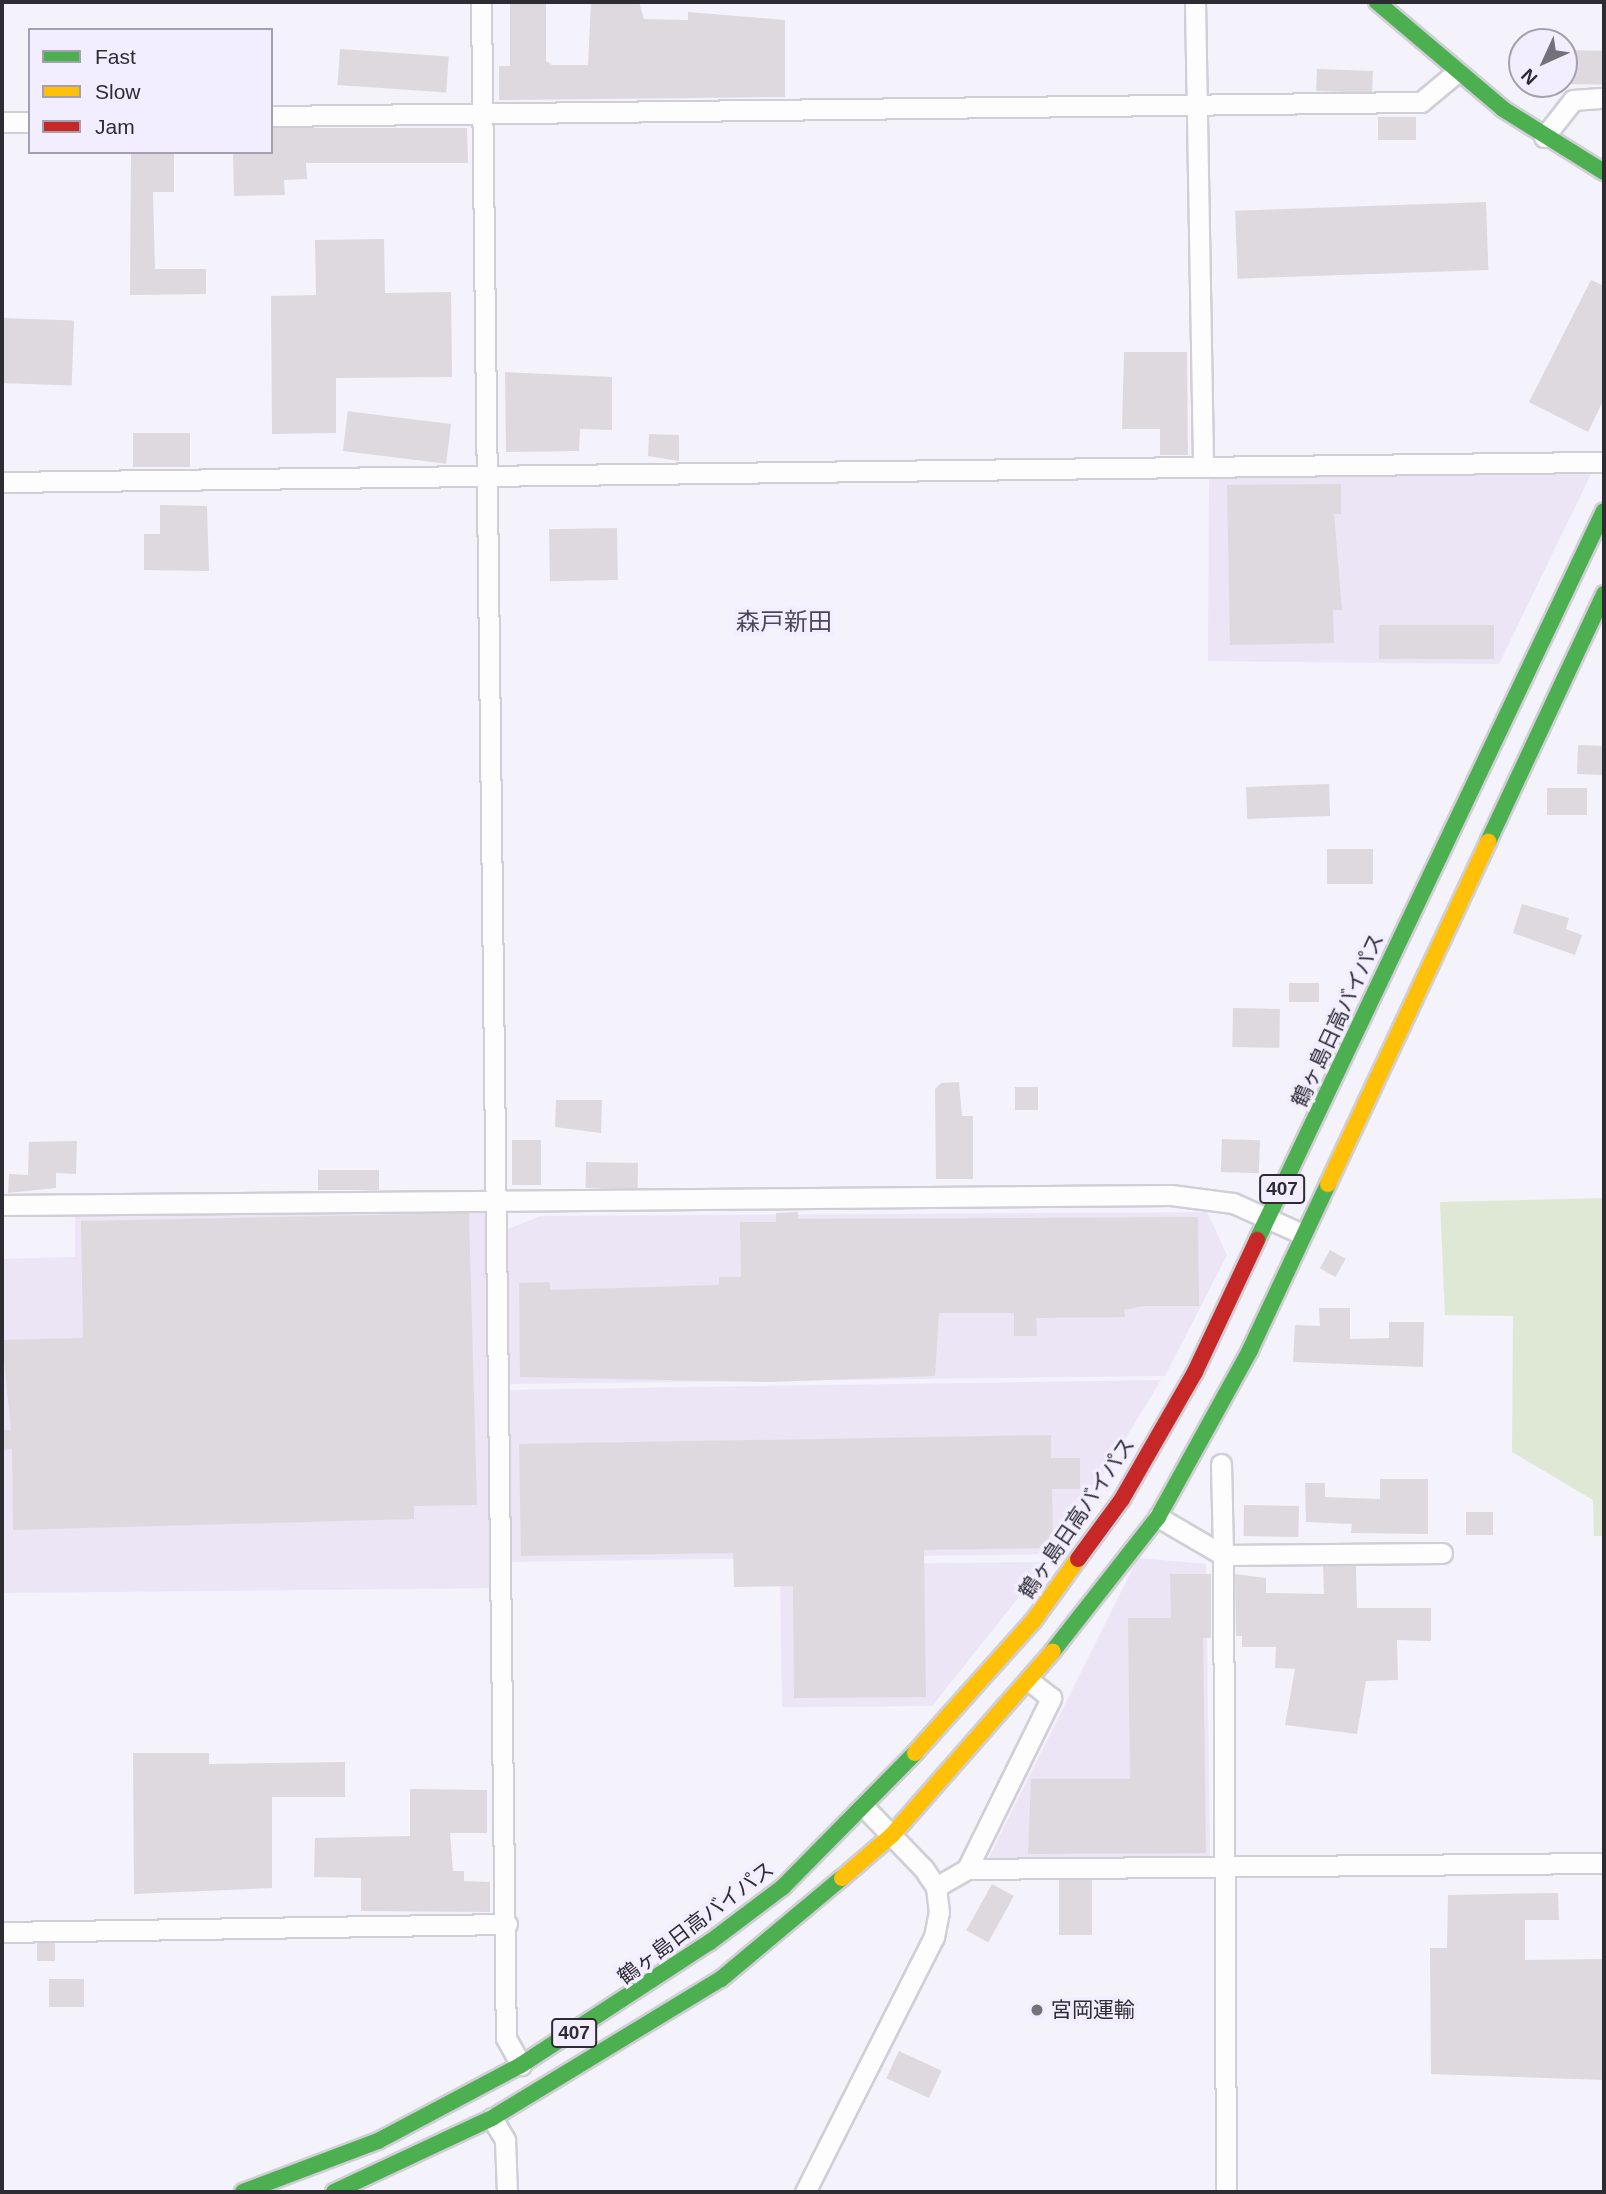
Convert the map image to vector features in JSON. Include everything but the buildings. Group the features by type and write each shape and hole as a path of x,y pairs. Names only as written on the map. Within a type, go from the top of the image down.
{"main road":[{"path":"1377,2 1457,72 1544,137 1604,172"},
{"name":"鶴ヶ島日高バイパス","path":"243,2192 378,2141 522,2065 710,1942 783,1887 865,1808 970,1698 1122,1499 1195,1372 1604,511"},
{"name":"407","path":"334,2192 492,2118 720,1979 892,1835 1030,1681 1157,1517 1250,1350 1300,1233 1604,593"}],"street":[{"path":"481,2 493,1200 507,1924 506,2038 522,2065"},
{"path":"1195,2 1203,467"},
{"path":"273,116 1198,108 1421,102 1457,72"},
{"path":"1544,137 1573,100 1604,98"},
{"path":"2,122 28,122"},
{"path":"2,482 1604,462"},
{"path":"2,1205 1171,1195 1233,1203 1300,1233"},
{"path":"1221,1464 1226,2192"},
{"path":"1157,1517 1223,1555 1442,1553"},
{"path":"967,1869 1051,1698 1030,1681"},
{"path":"805,2192 934,1937 936,1887 865,1808"},
{"path":"936,1887 967,1869 1604,1863"},
{"path":"2,1932 507,1924"},
{"path":"492,2118 505,2140 507,2192"}],"shaded area":[{"path":"1591,474 1499,664 1208,661 1209,477"},
{"path":"486,1210 492,1588 2,1593 2,1259 75,1257 75,1214"},
{"path":"1207,1212 1227,1255 1165,1376 504,1384 503,1231 541,1216"},
{"path":"1161,1380 1055,1554 510,1562 507,1390"},
{"path":"1138,1558 1206,1564 1210,1857 988,1859"},
{"path":"1047,1562 932,1706 782,1707 780,1565"}],"green space":[{"path":"1604,1198 1604,1536 1594,1536 1593,1500 1512,1452 1513,1316 1445,1315 1440,1202"}],"traffic: fast":[{"path":"1377,2 1503,109 1604,172"},
{"path":"1257,1240 1604,511"},
{"path":"1488,842 1604,594"},
{"path":"1053,1651 1158,1517 1250,1350 1328,1184"},
{"path":"243,2192 378,2141 521,2065 710,1942 783,1887 915,1753"},
{"path":"334,2192 492,2118 721,1979 842,1878"}],"traffic: slow":[{"path":"1328,1184 1488,842"},
{"path":"915,1753 1034,1620 1078,1559"},
{"path":"842,1878 892,1835 1053,1651"}],"traffic: jam":[{"path":"1078,1559 1122,1499 1195,1372 1257,1240"}],"place":[{"name":"宮岡運輸","path":"1037,2010"}],"district":[{"name":"森戸新田","path":"784,622"}]}
